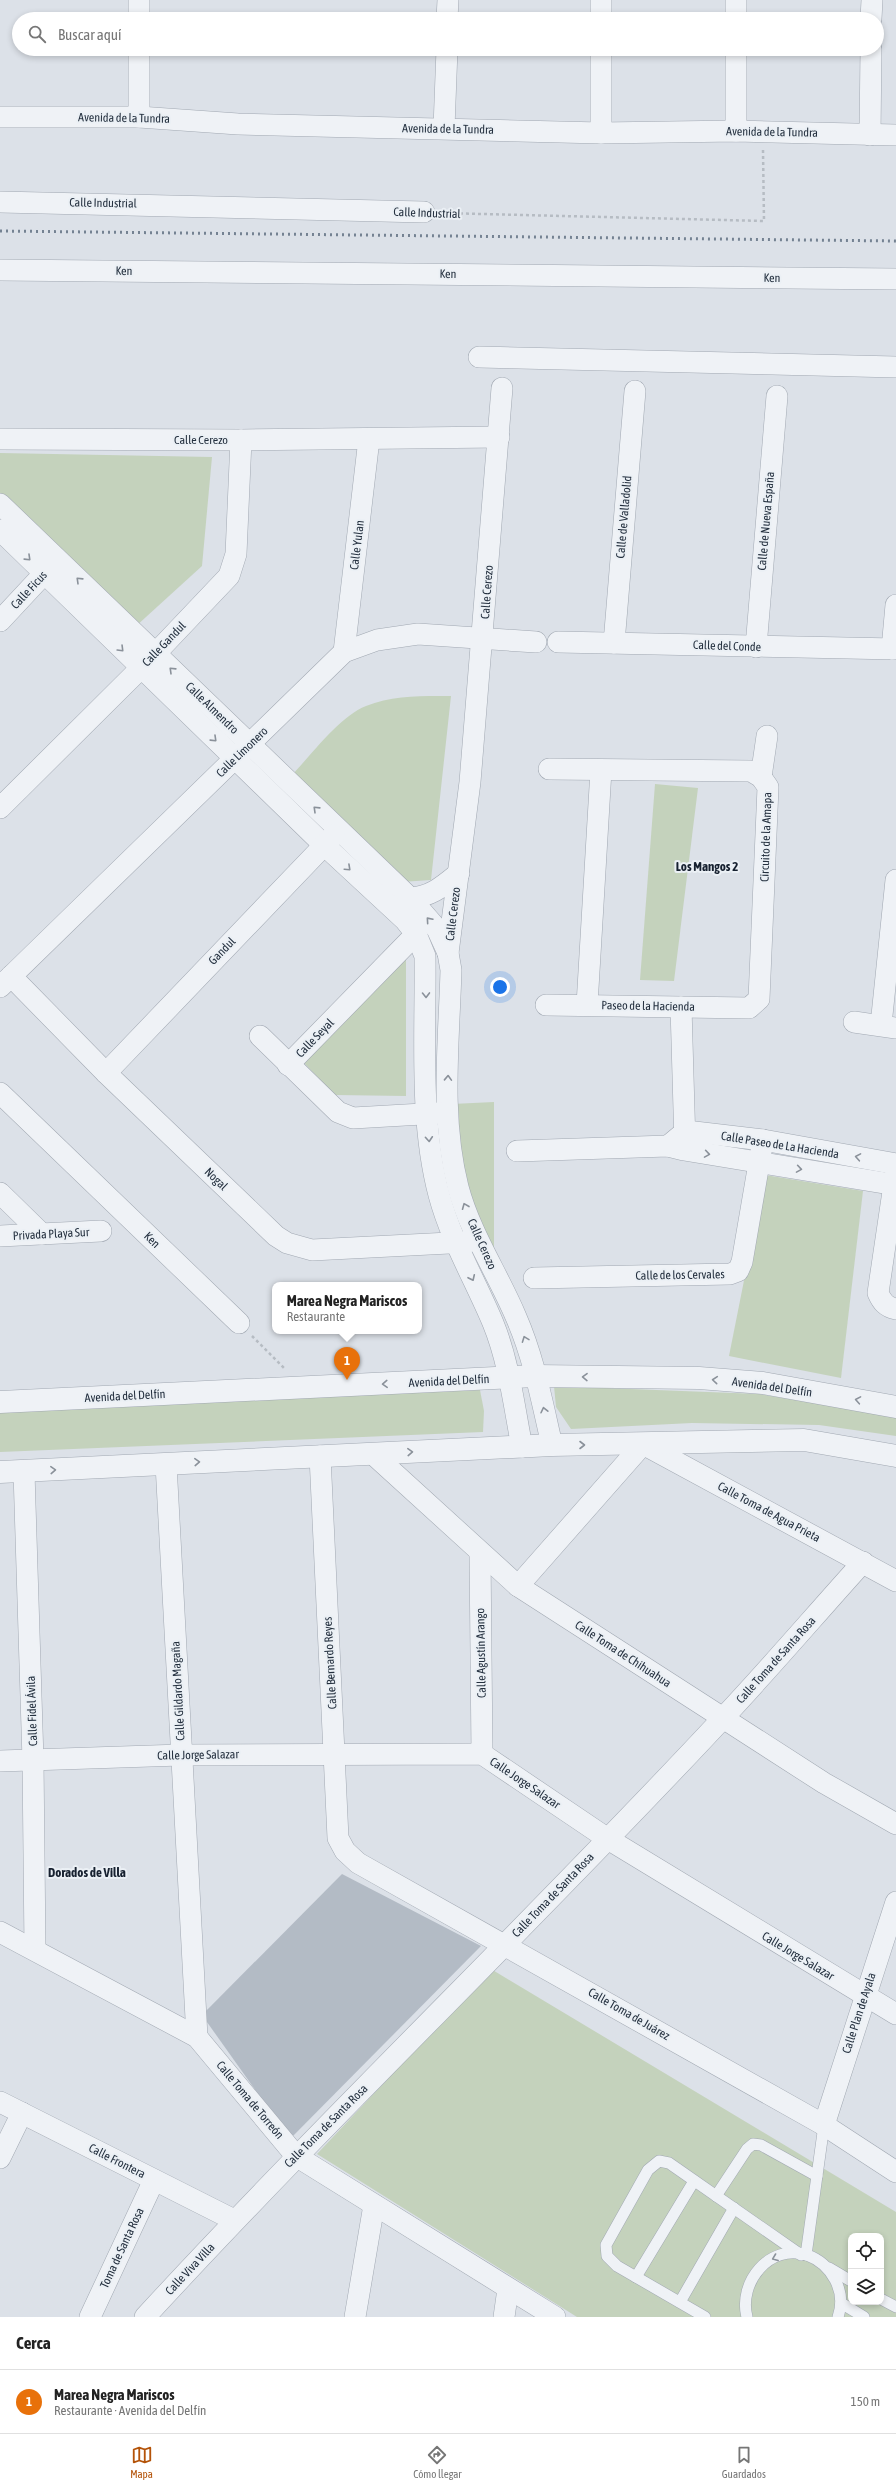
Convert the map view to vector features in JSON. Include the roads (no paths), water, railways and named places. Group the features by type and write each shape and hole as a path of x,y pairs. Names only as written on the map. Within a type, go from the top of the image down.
{"street":[{"path":"139,0 139,12"},
{"path":"447,12 448,0"},
{"path":"601,0 601,12"},
{"path":"736,0 736,12"},
{"path":"871,12 872,0"},
{"path":"139,56 139,117"},
{"path":"444,128 446,56"},
{"path":"601,56 601,133"},
{"path":"736,56 736,131"},
{"path":"870,135 871,56"},
{"name":"Avenida de la Tundra","path":"0,117 139,117 238,124 601,133 736,131 896,135"},
{"name":"Calle Industrial","path":"0,202 424,212"},
{"name":"Ken","path":"0,270 896,279"},
{"path":"479,357 896,367"},
{"name":"Calle Cerezo","path":"502,388 483,637 470,782 448,953 451,970 432,1165 439,1196 455,1243 493,1323 504,1356 509,1378"},
{"name":"Calle de Valladolid","path":"614,643 635,391"},
{"name":"Calle de Nueva España","path":"756,647 777,396"},
{"name":"Calle Cerezo","path":"0,439 241,440 499,437"},
{"name":"Calle Yulan","path":"344,652 369,439"},
{"name":"Calle Gandul","path":"0,808 155,654 229,576 236,554 241,440"},
{"name":"Calle Almendro","path":"0,504 51,566 141,668 324,846 405,920 416,934 425,956"},
{"name":"Calle Almendro","path":"0,530 51,566 155,654 410,898 437,929 448,953"},
{"name":"Calle Ficus","path":"0,621 51,566"},
{"path":"894,649 896,605"},
{"name":"Calle Limonero","path":"5,982 235,760 344,652 377,640 418,634 483,637 536,642"},
{"name":"Calle del Conde","path":"558,642 894,649"},
{"path":"761,777 767,736"},
{"name":"Circuito de la Amapa","path":"549,769 751,771 761,777 768,787 759,999 749,1008"},
{"path":"587,1005 601,770"},
{"name":"Gandul","path":"106,1073 338,830"},
{"path":"410,898 424,897 437,891 459,873"},
{"path":"854,1022 889,1027 896,880"},
{"name":"Calle Seyal","path":"416,934 288,1065 338,1112 353,1118 437,1113"},
{"name":"Calle Cerezo","path":"425,956 437,1113 451,1154 458,1189 480,1242 516,1316 536,1376"},
{"name":"Nogal","path":"5,982 106,1073 276,1236 287,1243 312,1250 480,1242"},
{"name":"Paseo de la Hacienda","path":"546,1005 749,1008"},
{"path":"680,1142 681,1007"},
{"path":"260,1036 288,1065"},
{"name":"Ken","path":"0,1093 238,1323"},
{"path":"760,1163 764,1140"},
{"name":"Calle Paseo de La Hacienda","path":"517,1151 680,1142 764,1140 896,1164"},
{"name":"Calle Paseo de La Hacienda","path":"680,1142 760,1163 895,1179"},
{"name":"Calle de los Cervales","path":"534,1278 730,1274 738,1271 742,1262 760,1163"},
{"path":"895,1179 878,1293 882,1302 889,1308 896,1308"},
{"path":"0,1193 42,1234"},
{"name":"Privada Playa Sur","path":"0,1236 101,1231"},
{"path":"536,1376 552,1445"},
{"name":"Avenida del Delfín","path":"0,1402 536,1376 699,1378 763,1383 896,1407"},
{"path":"509,1378 522,1447"},
{"path":"0,1472 552,1445 804,1440 896,1456"},
{"path":"518,1586 643,1444"},
{"name":"Calle Toma de Agua Prieta","path":"643,1444 896,1580"},
{"name":"Calle Toma de Chihuahua","path":"373,1454 518,1586 824,1783 896,1824"},
{"name":"Calle Bernardo Reyes","path":"320,1456 338,1838 344,1851 358,1863"},
{"name":"Calle Gildardo Magaña","path":"166,1464 181,1755 198,2037"},
{"name":"Calle Fidel Ávila","path":"24,1472 33,1760 35,1950"},
{"name":"Calle Agustín Arango","path":"480,1553 482,1754"},
{"name":"Calle Toma de Santa Rosa","path":"234,2220 506,1944 724,1718 863,1562"},
{"name":"Calle Jorge Salazar","path":"0,1761 181,1755 334,1753 482,1754 608,1839 864,1996 896,2014"},
{"name":"Calle Toma de Juárez","path":"358,1863 506,1944 824,2125 896,2172"},
{"name":"Calle Plan de Ayala","path":"824,2125 864,1996 896,1902"},
{"name":"Calle Toma de Torreón","path":"0,1932 198,2037 296,2156 555,2317"},
{"name":"Calle Frontera","path":"0,2102 234,2220"},
{"path":"0,2158 22,2113"},
{"name":"Toma de Santa Rosa","path":"90,2317 154,2180"},
{"path":"355,2317 374,2205"},
{"name":"Calle Viva Villa","path":"145,2317 234,2220"},
{"path":"504,2317 508,2289"}],"lane":[{"path":"804,2255 824,2125"},
{"path":"716,2196 747,2149 753,2144 762,2145 817,2176"},
{"path":"705,2317 617,2266 606,2256 606,2245 648,2170 659,2161 669,2163 804,2255 848,2279"},
{"path":"636,2277 694,2181"},
{"path":"680,2302 734,2208"},
{"path":"747,2317 744,2298 747,2286 759,2267 779,2256 804,2255"},
{"path":"821,2263 836,2280 841,2303 838,2317"},
{"path":"884,2301 896,2307"},
{"path":"841,2303 864,2317"}],"railway":[{"path":"0,231 896,241"}],"place":[{"name":"Marea Negra Mariscos","path":"347,1380"}],"district":[{"name":"Los Mangos 2","path":"707,866"},
{"name":"Dorados de Villa","path":"87,1872"}]}
